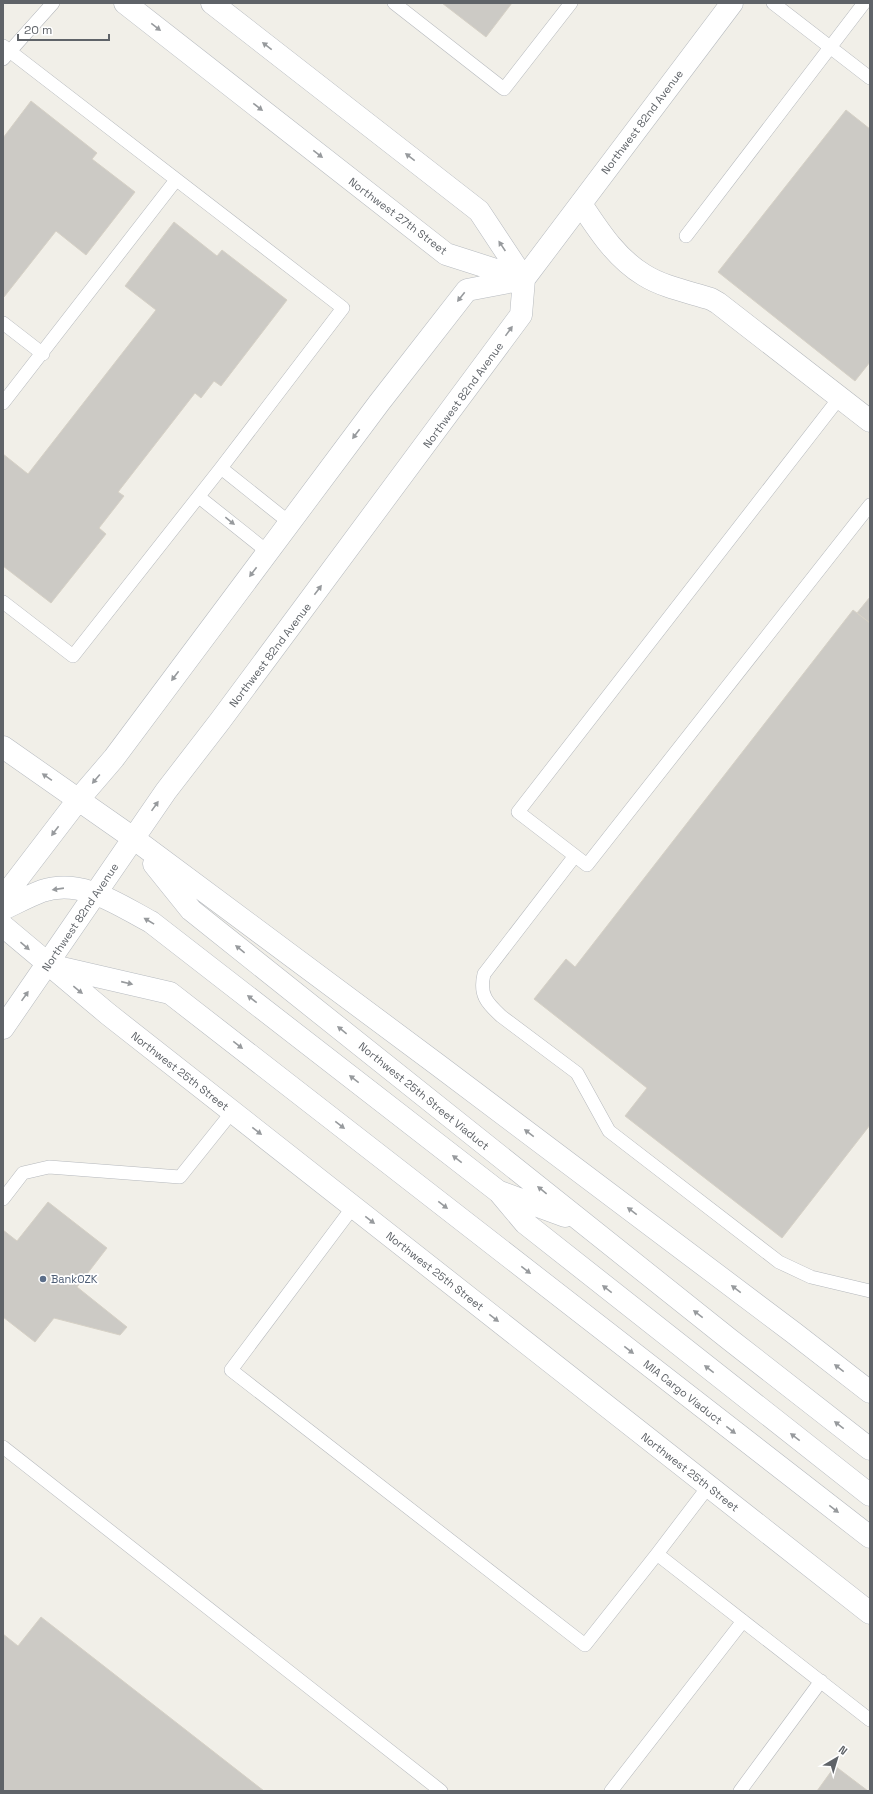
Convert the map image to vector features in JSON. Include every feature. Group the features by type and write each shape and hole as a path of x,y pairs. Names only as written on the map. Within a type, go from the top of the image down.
{"main road":[{"name":"Northwest 27th Street","path":"125,3 446,254 524,279"},
{"path":"3,898 78,800 114,758 379,403 467,290 524,279 479,211 212,3"},
{"name":"Northwest 82nd Avenue","path":"3,1028 48,965 166,791 220,721 521,315 524,279 732,3"},
{"path":"581,204 602,237 644,276 711,299 718,303 870,421"},
{"path":"3,747 133,838 529,1133 870,1392"},
{"name":"Northwest 25th Street Viaduct","path":"133,838 191,910 729,1339 870,1449"},
{"path":"3,909 43,891 71,887 97,893 151,922 172,936 499,1192 525,1223 870,1495"},
{"name":"Northwest 25th Street","path":"3,926 48,965 232,1112 870,1613"},
{"name":"MIA Cargo Viaduct","path":"48,965 170,993 870,1537"},
{"path":"499,1192 583,1223"}],"lane":[{"path":"3,602 73,656 199,497 343,308 176,180 5,52 53,3"},
{"path":"394,3 504,89 570,3"},
{"path":"773,3 870,78"},
{"path":"686,236 864,3"},
{"path":"3,403 43,354 176,180"},
{"path":"3,323 43,354"},
{"path":"840,397 518,812 586,865 870,505"},
{"path":"221,468 290,523"},
{"path":"199,497 268,552"},
{"path":"574,856 484,974 482,993 490,1006 501,1016 577,1073 610,1131 779,1262 812,1277 870,1291"},
{"path":"3,1198 23,1173 49,1167 180,1176 232,1112"},
{"path":"353,1207 231,1370 585,1644 658,1554 708,1487"},
{"path":"3,1447 441,1791"},
{"path":"658,1554 870,1720"},
{"path":"611,1791 743,1621"},
{"path":"740,1791 820,1681"}],"building":[{"path":"442,3 512,3 486,37"},
{"path":"31,101 97,153 92,159 135,192 86,255 56,231 4,297 3,138"},
{"path":"846,110 870,129 870,362 855,381 718,272"},
{"path":"174,222 217,256 222,250 287,300 221,386 214,381 201,398 195,393 118,492 124,496 99,528 106,534 51,603 3,566 3,454 28,474 156,310 125,286"},
{"path":"870,597 870,623 857,613"},
{"path":"853,610 870,623 870,1125 782,1238 625,1116 647,1088 534,999 566,959 575,967"},
{"name":"BankOZK","path":"48,1202 107,1248 77,1287 127,1327 120,1335 54,1318 35,1342 3,1317 3,1230 17,1241"},
{"path":"41,1617 264,1791 3,1791 3,1634 18,1646"},
{"path":"835,1766 868,1791 817,1791"}],"place":[{"name":"BankOZK","path":"43,1279"}]}
